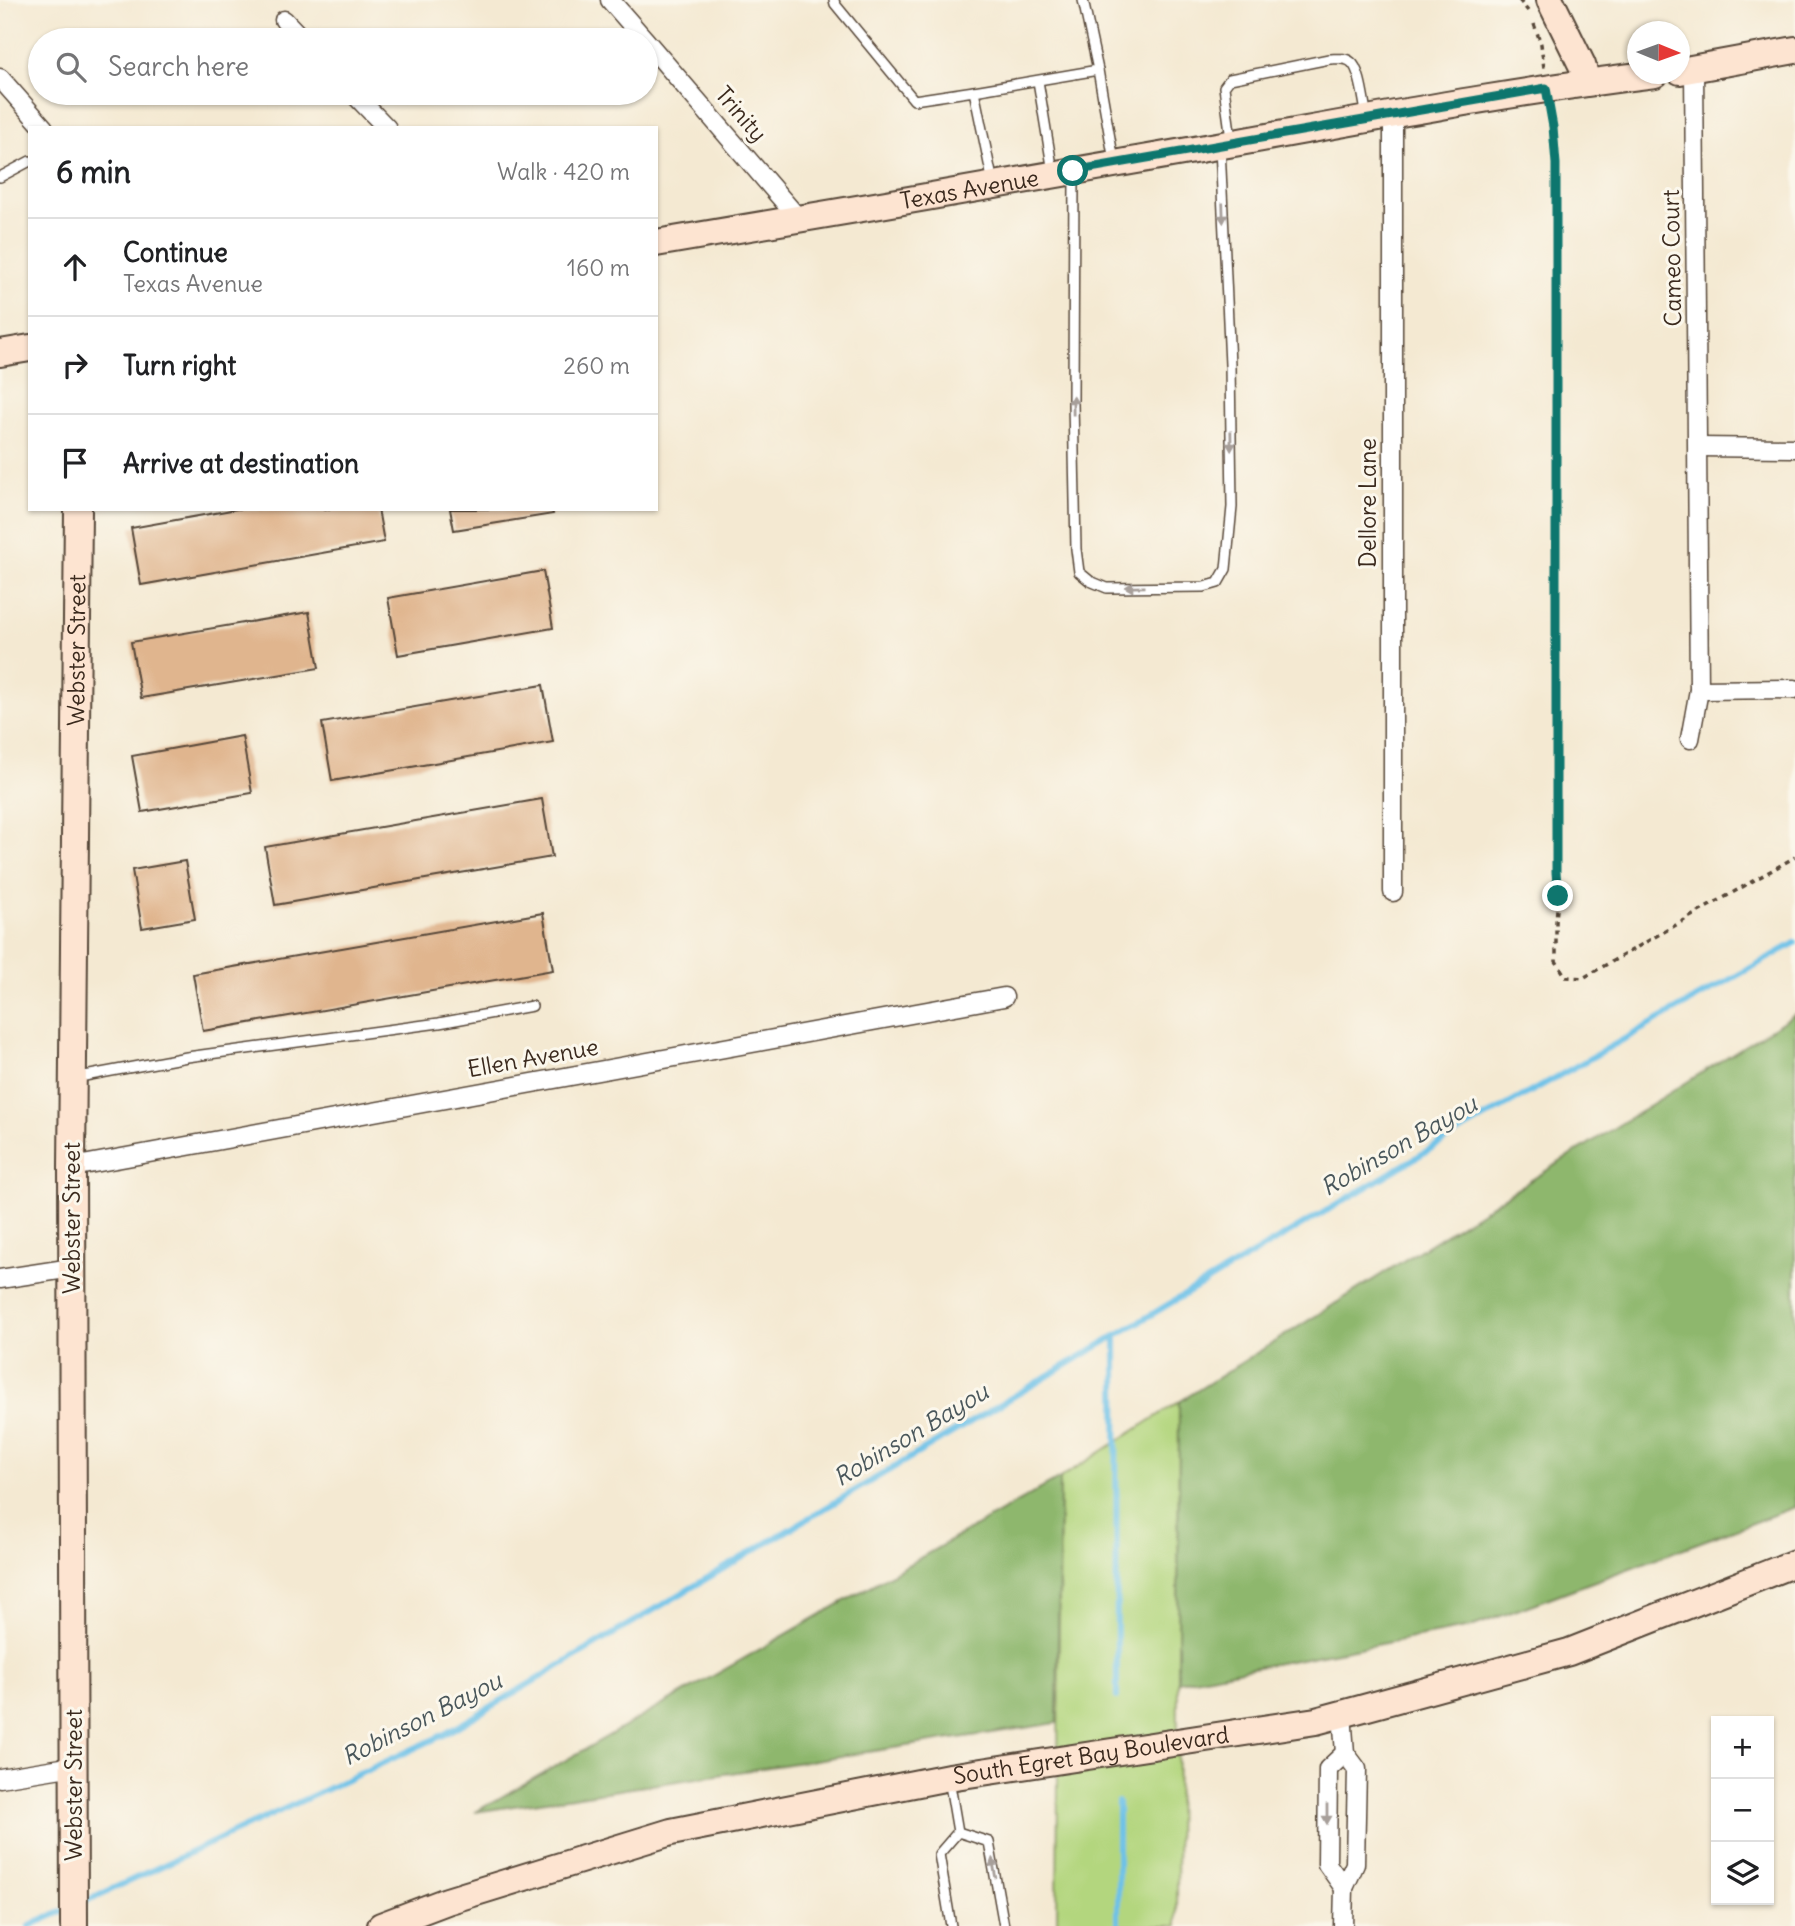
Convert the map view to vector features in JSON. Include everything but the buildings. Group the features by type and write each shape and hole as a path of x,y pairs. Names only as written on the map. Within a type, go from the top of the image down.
{"street":[{"name":"Trinity","path":"610,0 634,28"},
{"path":"1550,0 1582,65 1587,82"},
{"path":"284,20 292,28"},
{"path":"1690,69 1795,50"},
{"name":"Trinity","path":"658,56 799,219"},
{"name":"Texas Avenue","path":"658,243 1380,116 1627,77"},
{"path":"0,78 42,126"},
{"name":"Cameo Court","path":"1687,84 1698,447 1699,690 1690,739"},
{"path":"365,105 385,126"},
{"name":"Dellore Lane","path":"1380,116 1393,892"},
{"path":"0,353 28,348"},
{"path":"1698,447 1795,448"},
{"name":"Webster Street","path":"74,1926 72,1167 78,511"},
{"path":"1699,690 1795,689"},
{"name":"Ellen Avenue","path":"72,1167 1004,998"},
{"path":"0,1279 72,1268"},
{"name":"South Egret Bay Boulevard","path":"381,1926 447,1901 671,1832 949,1777 1316,1721 1569,1652 1795,1563"},
{"path":"1342,1714 1345,1753 1357,1769 1355,1864 1344,1888 1343,1926"},
{"path":"1344,1888 1327,1864 1328,1769 1345,1753"},
{"path":"0,1779 74,1766"}],"lane":[{"path":"834,0 914,100 1098,70"},
{"path":"1083,0 1114,164"},
{"path":"1038,81 1063,173 1079,572 1090,581 1108,588 1204,587 1218,583 1226,569 1232,507 1224,87 1230,79 1239,75 1341,58 1352,62 1380,116"},
{"path":"974,92 993,185"},
{"path":"0,177 28,162"},
{"path":"73,1078 187,1057 439,1023 532,1006"},
{"path":"949,1777 958,1832"},
{"path":"951,1926 939,1854 958,1832"},
{"path":"958,1832 989,1843 1004,1926"}],"path":[{"path":"1519,0 1531,14 1541,44 1556,164 1556,961 1566,976 1583,978 1795,857"}],"green space":[{"path":"1795,1014 1795,1507 1471,1627 1178,1682 1179,1402"},
{"path":"1179,1402 1177,1926 1057,1926 1060,1478"},
{"path":"1060,1478 1057,1723 475,1812"}],"waterway":[{"name":"Robinson Bayou","path":"82,1903 443,1735 1459,1132 1795,943"},
{"path":"1116,1335 1117,1697"},
{"path":"1118,1802 1118,1926"},
{"name":"Robinson Bayou","path":"29,1926 66,1910"}],"route":[{"path":"1073,171 1546,88 1556,164 1558,896"}]}
